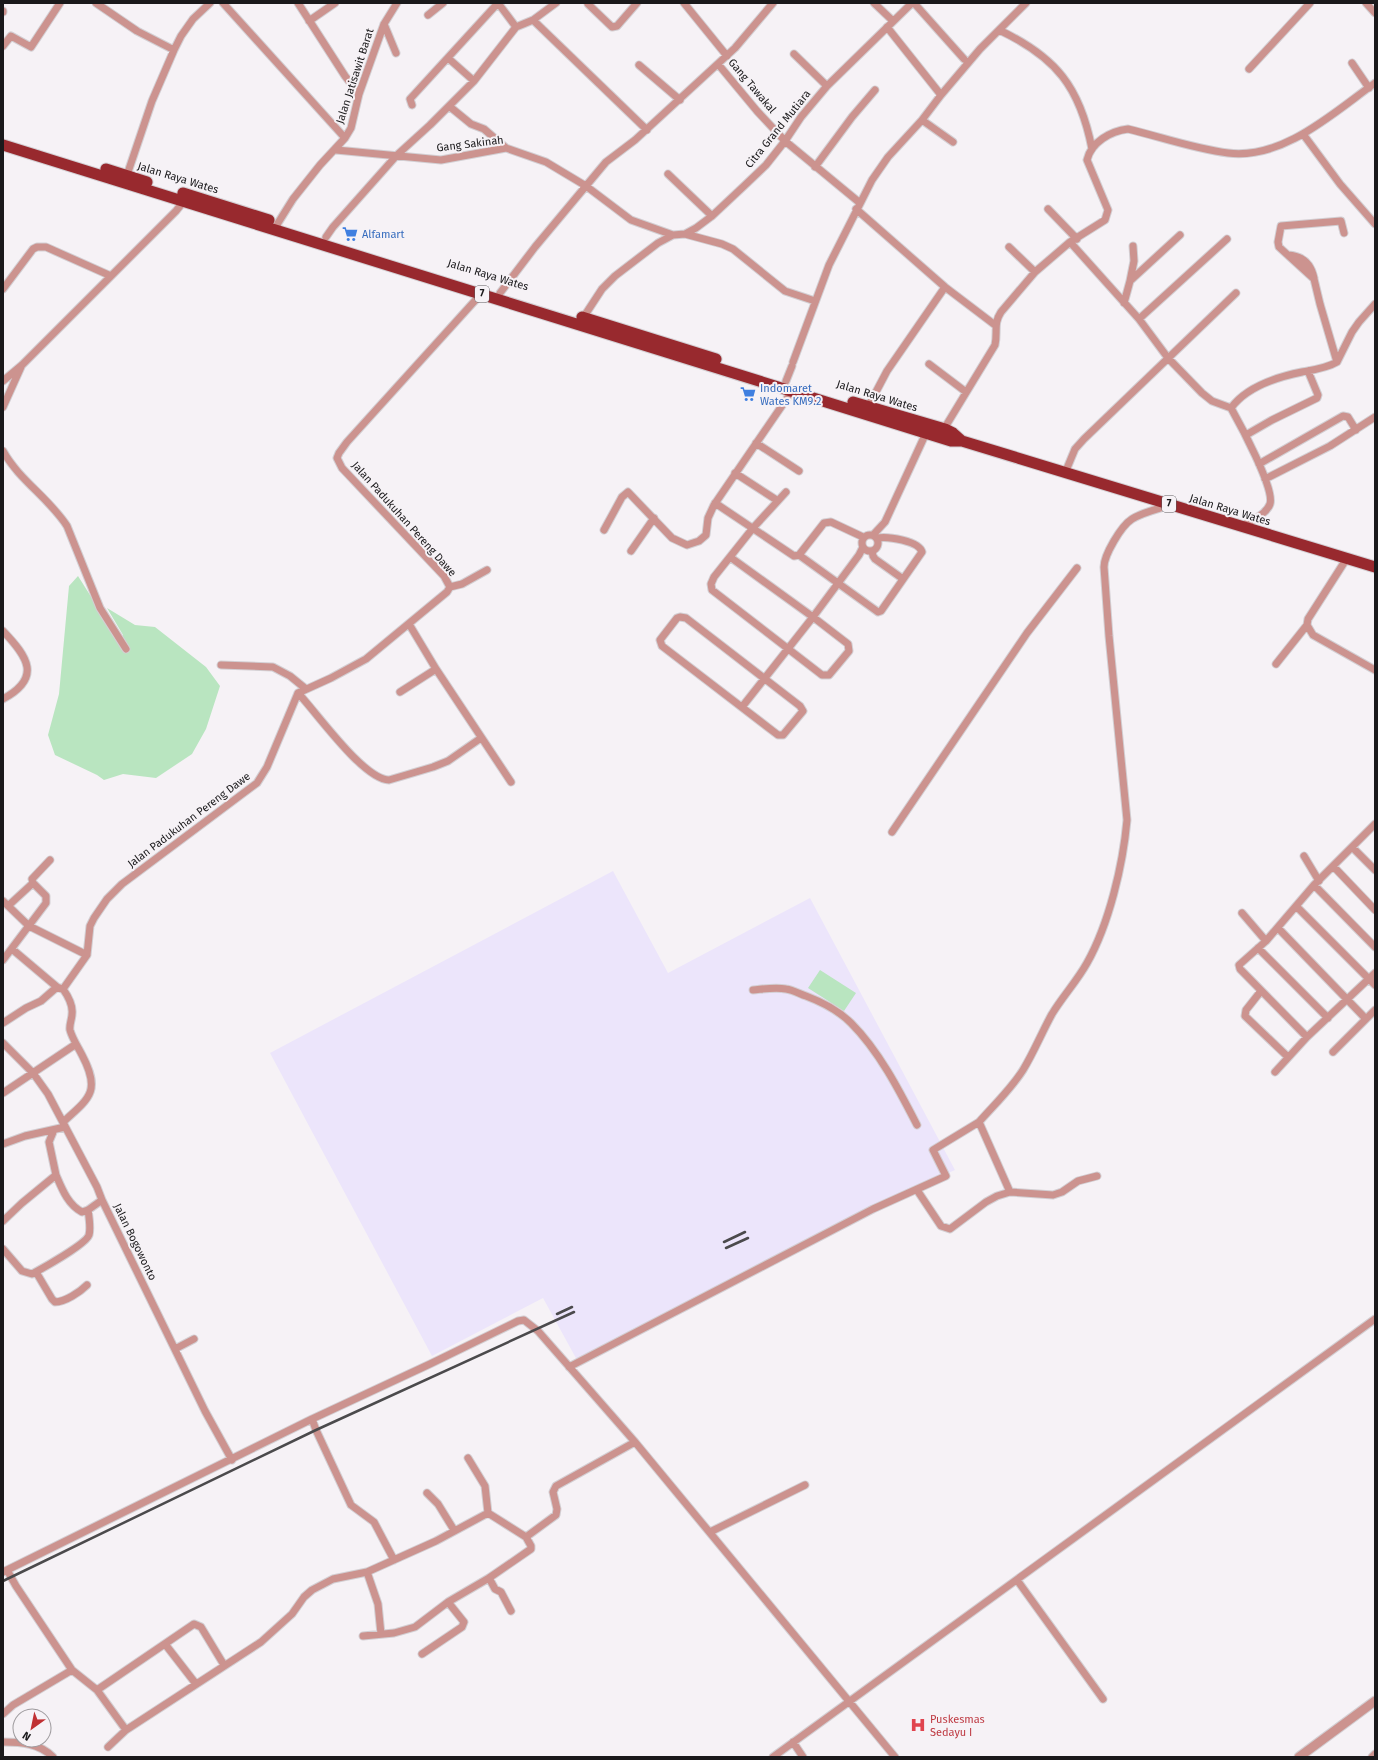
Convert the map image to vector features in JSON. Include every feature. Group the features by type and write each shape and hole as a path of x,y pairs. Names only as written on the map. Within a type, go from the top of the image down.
{"highway":[{"name":"Jalan Raya Wates","path":"3,137 127,175 277,227 481,294 789,386 945,429 953,433 962,441"},
{"name":"Jalan Raya Wates","path":"3,145 277,227 326,237 583,318 951,441 962,441 1375,567"}],"street":[{"path":"96,3 137,30 174,50"},
{"path":"127,175 152,101 174,50 181,36 193,20 210,3"},
{"path":"223,3 345,138"},
{"path":"298,3 345,76 359,94"},
{"path":"309,21 335,3"},
{"name":"Jalan Jatisawit Barat","path":"277,227 293,199 306,181 336,150 351,128 359,94 384,24 397,3"},
{"path":"428,15 443,3"},
{"path":"412,106 410,99 498,3 516,27"},
{"path":"326,237 332,227 397,155 474,81 516,27 533,20 556,3"},
{"path":"588,4 612,27 617,26 636,3"},
{"path":"684,3 727,56"},
{"path":"500,292 535,247 606,162 647,130 727,56 773,3"},
{"path":"874,3 893,21"},
{"path":"913,3 964,59"},
{"name":"Citra Grand Mutiara","path":"583,318 602,289 615,276 672,235 685,234 712,216 766,165 785,141 800,117 827,86 913,3"},
{"path":"604,530 622,497 628,492 676,540 687,545 692,545 706,535 708,518 715,503 756,443 789,386 792,364 829,265 872,180 888,157 922,120 976,54 1026,3"},
{"path":"1249,69 1310,3"},
{"path":"1366,3 1375,13"},
{"path":"3,46 11,36 31,47 57,4"},
{"path":"533,20 647,130"},
{"path":"384,24 396,52"},
{"path":"887,27 941,96"},
{"path":"1000,30 1027,44 1055,66 1073,91 1082,114 1092,149"},
{"path":"794,54 827,86"},
{"path":"448,58 474,81"},
{"path":"1352,63 1368,88"},
{"name":"Gang Tawakal","path":"718,64 785,141 860,202"},
{"path":"639,65 680,100"},
{"path":"945,429 995,345 997,334 995,325 996,319 1001,312 1035,272 1070,242 1102,223 1108,214 1087,160 1088,154 1101,139 1112,132 1128,129 1229,154 1268,150 1284,145 1303,134 1375,83"},
{"path":"816,167 852,117 876,90"},
{"path":"449,106 471,124 484,129 506,148"},
{"path":"922,120 953,142"},
{"path":"1303,134 1340,184 1375,224"},
{"name":"Gang Sakinah","path":"336,150 441,160 506,148 546,162 586,186 631,220 672,235"},
{"path":"668,174 712,216"},
{"path":"3,381 22,365 176,211 184,200"},
{"path":"1048,209 1077,239"},
{"path":"856,210 945,287 995,325"},
{"path":"1337,362 1312,270 1308,263 1298,257 1288,255 1278,245 1282,226 1341,220 1344,233"},
{"path":"685,234 722,244 733,249 785,291 815,301"},
{"path":"1130,281 1180,235"},
{"path":"1139,319 1227,240"},
{"path":"1070,242 1139,319 1168,358 1202,394 1212,401 1231,408 1246,435 1271,497 1270,505 1256,518 1240,527"},
{"path":"1009,246 1035,272"},
{"path":"1124,303 1134,261 1133,246"},
{"path":"3,289 33,249 37,247 46,248 111,276"},
{"path":"868,407 887,371 945,287"},
{"path":"1065,473 1076,449 1084,439 1236,293"},
{"name":"Jalan Padukuhan Pereng Dawe","path":"87,955 90,926 107,899 122,884 257,783 263,776 298,693 331,678 366,659 443,596 450,587 444,576 342,468 337,458 347,442 481,294"},
{"path":"1231,408 1238,400 1266,382 1278,377 1325,367 1337,362 1352,332 1375,304"},
{"path":"929,364 966,392"},
{"path":"3,407 22,365"},
{"path":"1246,435 1272,420 1317,398 1318,395 1308,371"},
{"path":"1258,464 1343,416 1348,417 1356,430"},
{"path":"1265,479 1326,448 1375,417"},
{"path":"875,537 885,522 926,433"},
{"path":"756,443 799,471"},
{"path":"3,451 10,464 60,514 67,526 100,608 126,649"},
{"path":"735,473 775,499"},
{"path":"730,557 814,617 848,644 849,651 827,676 822,675 712,590 712,580 730,557 753,528 786,492"},
{"path":"715,503 794,556 799,555 839,584 878,612 922,554 922,550 916,545 889,537 875,537 868,534 864,537 862,542 863,547 859,555 839,584 742,707"},
{"path":"572,1365 866,1212 946,1176 933,1150 979,1122 1023,1071 1052,1014 1082,972 1100,940 1122,859 1127,820 1108,636 1104,563 1110,548 1129,521 1137,516 1170,505"},
{"path":"631,551 654,518"},
{"path":"799,555 824,523 828,522 864,537"},
{"path":"863,547 867,551 872,551 878,546 875,537"},
{"path":"872,551 875,559 903,580"},
{"path":"1276,664 1307,625 1308,619 1347,558"},
{"path":"892,832 1028,633 1077,568"},
{"path":"450,587 462,584 487,570"},
{"path":"677,618 686,618 800,706 803,711 781,737 742,707 662,646 660,640 677,618"},
{"path":"409,624 436,669 511,782"},
{"path":"1307,625 1313,635 1375,670"},
{"path":"3,631 22,655 27,664 26,681 3,699"},
{"path":"221,664 273,667 290,676 306,689"},
{"path":"400,692 436,669"},
{"path":"298,693 353,756 382,780 389,780 448,761 481,738"},
{"path":"1307,1037 1239,967 1240,963 1266,941 1317,883 1374,828"},
{"path":"1353,848 1375,870"},
{"path":"1304,856 1317,883 1375,947"},
{"path":"3,960 46,903 46,896 33,883 33,877 50,860"},
{"path":"1334,867 1375,910"},
{"path":"3,1023 60,988 87,955 29,926 6,904 33,883"},
{"path":"1296,906 1375,985"},
{"path":"1242,913 1266,941"},
{"path":"1278,928 1366,1019"},
{"path":"1258,948 1328,1018"},
{"path":"3,1144 25,1136 54,1130 64,1125 91,1092 92,1083 90,1071 76,1044 70,1028 72,1014 71,1004 60,988 12,950"},
{"path":"1275,1072 1307,1037 1375,973"},
{"path":"753,990 774,988 787,989 824,1004 850,1022 864,1036 899,1090 917,1125"},
{"path":"1261,991 1246,1010 1245,1016 1288,1057"},
{"path":"1333,1052 1375,1010"},
{"name":"Jalan Bogowonto","path":"3,1043 33,1073 48,1094 97,1187 175,1349 232,1460"},
{"path":"3,1093 76,1044"},
{"path":"979,1122 1010,1192"},
{"path":"54,1130 49,1142 56,1175 63,1192 73,1206 82,1212 88,1210 102,1200"},
{"path":"3,1221 56,1175"},
{"path":"917,1190 941,1226 950,1229 986,1202 1010,1192 1053,1195 1062,1192 1078,1181 1097,1176"},
{"path":"3,1250 22,1271 29,1274 36,1272 78,1246 88,1237 88,1210"},
{"path":"36,1272 55,1302 69,1297 87,1285"},
{"path":"773,1757 1375,1319"},
{"path":"126,1730 97,1690 72,1670 5,1571 232,1460 312,1419 521,1320 538,1331 572,1365 895,1757"},
{"path":"175,1349 194,1339"},
{"path":"312,1419 351,1505 374,1522 394,1560"},
{"path":"526,1537 556,1515 557,1509 553,1490 556,1486 635,1442"},
{"path":"468,1458 485,1486 488,1513"},
{"path":"710,1532 805,1485"},
{"path":"427,1493 438,1504 454,1530"},
{"path":"363,1636 394,1633 415,1627 448,1602 489,1578 531,1549 526,1537 488,1513"},
{"path":"108,1747 126,1730 261,1642 292,1614 310,1591 333,1579 367,1572 436,1541 488,1513"},
{"path":"367,1572 378,1604 381,1634"},
{"path":"489,1578 495,1589 501,1592 511,1611"},
{"path":"1017,1580 1103,1699"},
{"path":"422,1654 462,1627 464,1622 448,1602"},
{"path":"97,1690 192,1625 197,1624 201,1627 224,1665"},
{"path":"165,1644 196,1684"},
{"path":"3,1714 13,1705 72,1670"},
{"path":"1299,1757 1375,1701"},
{"path":"3,1742 17,1742 37,1746 53,1757"},
{"path":"793,1742 803,1757"},
{"path":"1372,1757 1375,1754"}],"shaded area":[{"path":"613,871 668,973 810,898 955,1170 833,1225 577,1360 543,1298 432,1356 270,1053"}],"green space":[{"path":"78,576 119,641 123,640 123,635 107,608 135,625 155,627 206,667 220,686 206,729 192,754 156,778 123,774 104,780 97,775 55,755 48,735 59,694 69,586"},
{"path":"820,970 856,993 844,1011 808,988"}],"railway":[{"path":"724,1242 745,1232"},
{"path":"726,1248 748,1238"},
{"path":"557,1314 572,1307"},
{"path":"3,1581 316,1430 574,1312"}],"place":[{"name":"Alfamart","path":"350,234"},
{"name":"Indomaret Wates KM9.2","path":"748,394"},
{"name":"Puskesmas Sedayu I","path":"918,1725"}]}
